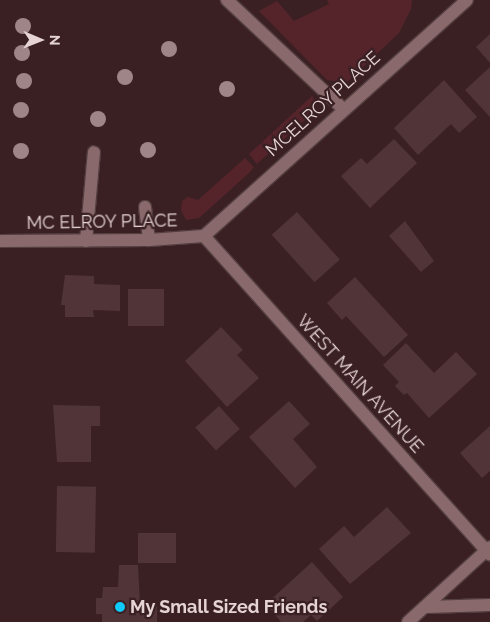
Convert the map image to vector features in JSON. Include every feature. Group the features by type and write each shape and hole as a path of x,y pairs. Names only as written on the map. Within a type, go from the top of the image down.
{"street":[{"path":"227,0 343,109"},
{"name":"MCELROY PLACE","path":"204,236 343,109 467,0"},
{"path":"86,241 94,152"},
{"path":"144,207 149,240"},
{"name":"MC ELROY PLACE","path":"0,241 149,240 204,236"},
{"name":"WEST MAIN AVENUE","path":"204,236 489,551"},
{"path":"408,622 489,551"},
{"path":"426,607 490,605"}],"shaded area":[{"path":"327,0 412,0 411,9 399,33 346,83 327,80 259,11 277,1 294,21 329,4"},
{"path":"312,96 317,103 315,111 257,164 249,154"},
{"path":"245,158 254,167 250,172 199,218 186,220 181,210 182,201 188,197 198,200"}],"building":[{"path":"490,34 490,63 476,47"},
{"path":"490,67 490,117 465,90"},
{"path":"444,80 477,117 459,133 451,124 418,155 394,128"},
{"path":"394,139 417,163 370,208 341,176 361,158 367,164"},
{"path":"297,212 340,260 315,282 272,235"},
{"path":"405,221 434,261 421,272 389,236"},
{"path":"65,275 94,276 94,284 120,285 120,311 93,310 94,317 65,317 65,305 61,305"},
{"path":"355,277 408,335 384,357 346,316 342,320 327,303"},
{"path":"128,289 164,289 164,326 128,326"},
{"path":"221,327 243,350 237,355 259,378 227,407 185,361"},
{"path":"406,343 434,373 456,352 477,374 429,418 407,393 404,395 395,386 399,382 383,365"},
{"path":"289,401 310,424 293,439 317,467 295,488 249,437"},
{"path":"53,405 100,406 100,426 91,426 91,462 57,462"},
{"path":"219,406 240,429 216,450 195,427"},
{"path":"490,426 490,471 482,478 460,453"},
{"path":"57,486 96,487 95,553 56,552"},
{"path":"387,507 411,533 350,584 319,549 344,526 354,537"},
{"path":"138,533 176,533 176,563 138,563"},
{"path":"312,562 343,597 317,621 311,615 303,622 281,622 266,604"},
{"path":"119,565 138,565 140,604 157,604 157,622 102,622 102,614 96,614 96,598 102,598 103,587 118,587"}],"place":[{"name":"My Small Sized Friends","path":"120,607"}]}
